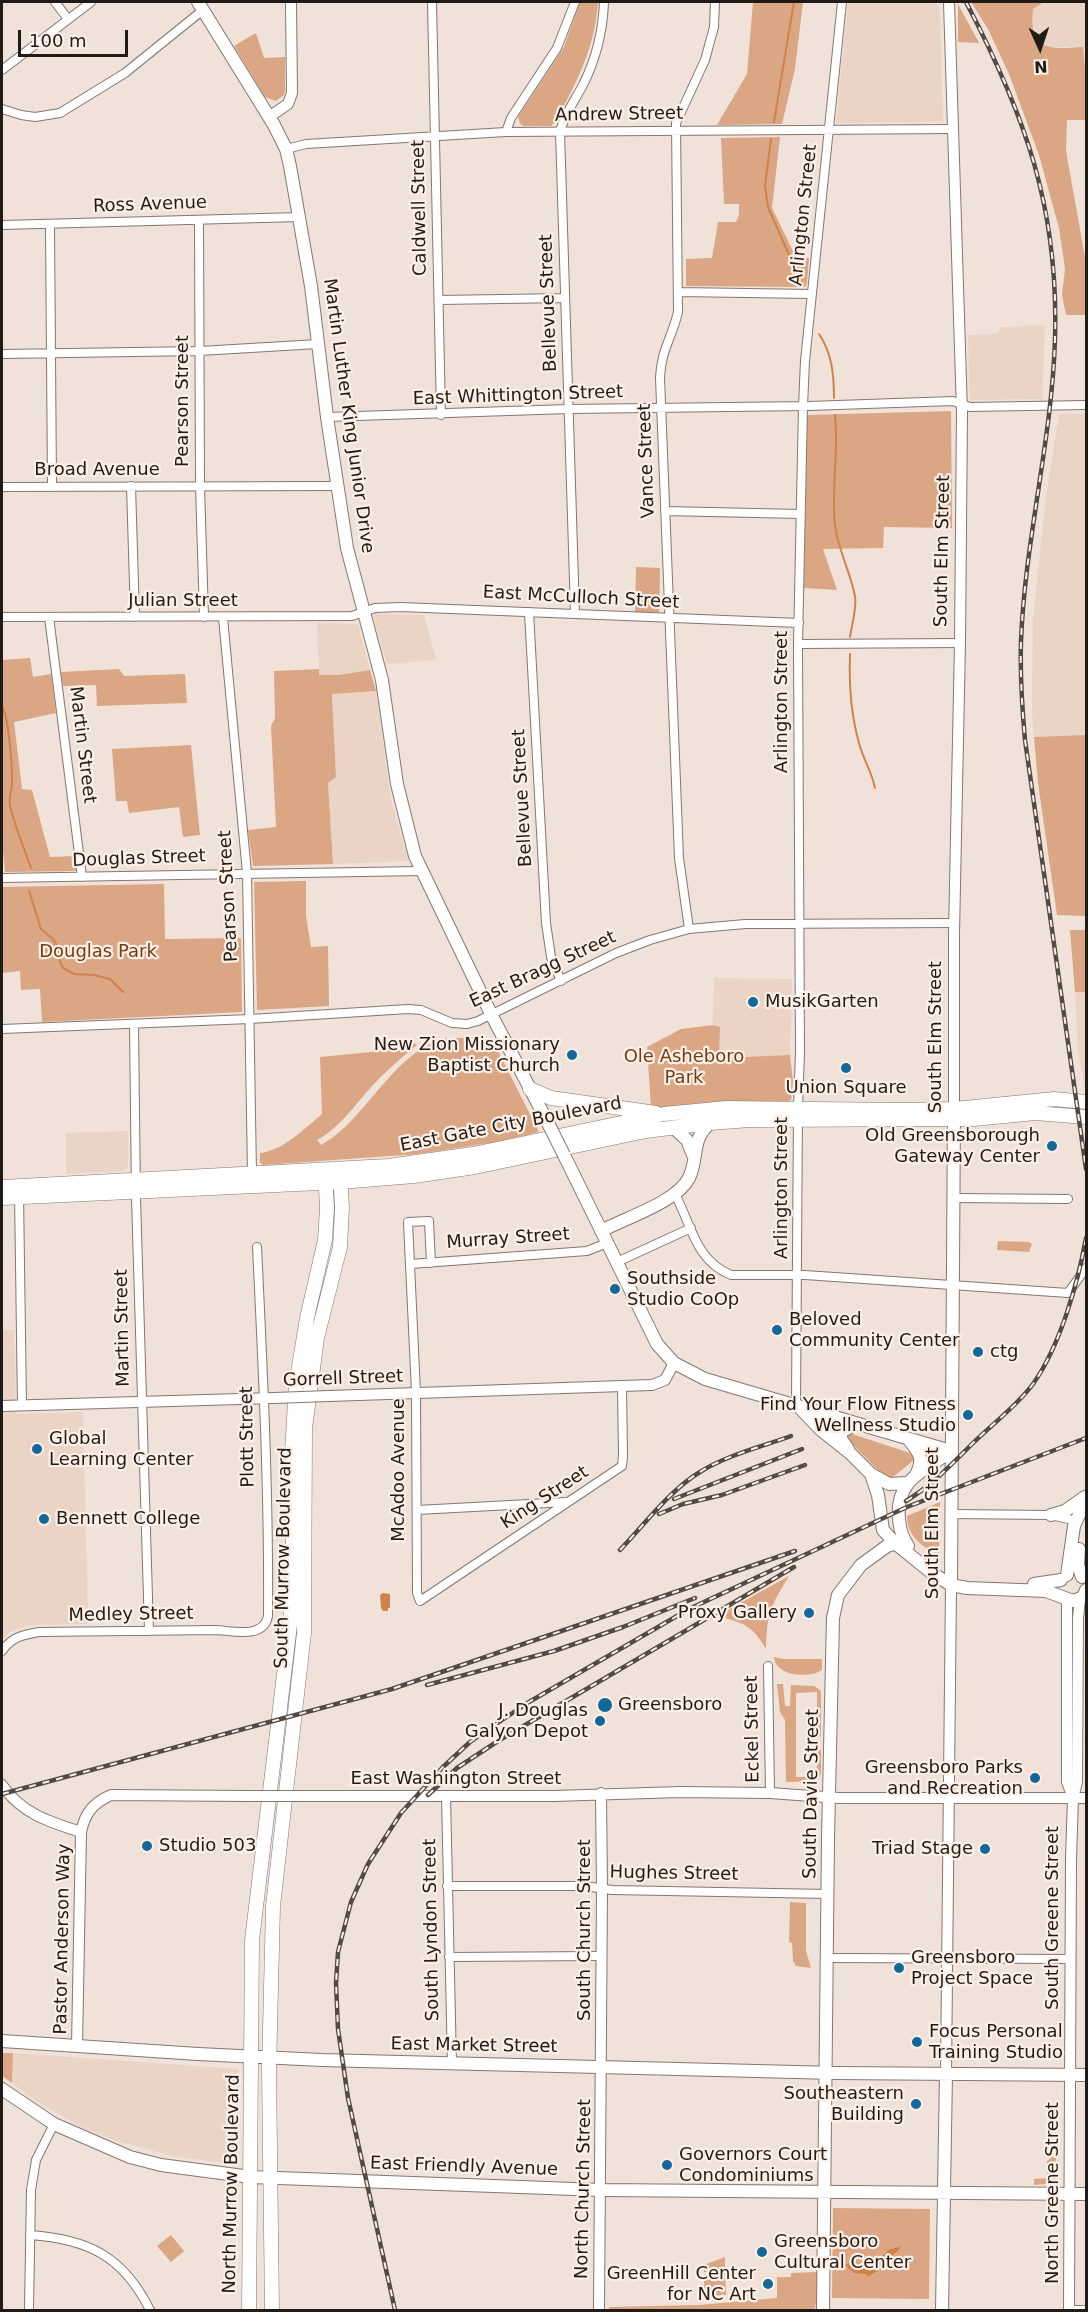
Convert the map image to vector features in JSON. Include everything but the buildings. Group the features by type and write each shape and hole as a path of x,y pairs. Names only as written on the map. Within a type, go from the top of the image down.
{"main road":[{"name":"Martin Luther King Junior Drive","path":"201,6 286,149 300,218 347,548 384,688 397,784 415,856 492,1016 564,1155 657,1344 674,1363 705,1379 951,1451"},
{"path":"530,1089 551,1098 664,1114"},
{"path":"954,1114 1054,1099 1086,1101"},
{"name":"East Gate City Boulevard","path":"2,1187 18,1191 333,1176 464,1156 664,1114 735,1108 798,1114"},
{"name":"East Gate City Boulevard","path":"136,1186 252,1174 414,1176 464,1169 673,1127 710,1122 798,1114 904,1110 954,1114"},
{"path":"954,1114 1035,1113 1086,1117"},
{"name":"South Elm Street","path":"951,1581 954,1114"},
{"name":"Murray Street","path":"604,1237 675,1194 688,1180 699,1135 710,1122"},
{"path":"673,1127 687,1140 693,1156"},
{"name":"South Murrow Boulevard","path":"250,2057 250,1978 255,1908 290,1626 295,1394 304,1334 325,1240 333,1176"},
{"name":"South Murrow Boulevard","path":"270,2058 270,1949 273,1895 304,1633 305,1428 317,1338 340,1247 333,1176"},
{"name":"East Gate City Boulevard","path":"2,1198 18,1191"},
{"path":"796,1404 827,1436 850,1453 871,1474 889,1484 911,1479 951,1451"},
{"path":"850,1453 840,1435 844,1429 856,1424"},
{"path":"899,1542 898,1504 900,1496 921,1464 920,1453 908,1439"},
{"path":"871,1474 878,1495 883,1530 951,1581 967,1588 1046,1591 1073,1601 1085,1588 1073,1574 1047,1583 1004,1584 951,1581"},
{"path":"1051,1515 1065,1511 1086,1498"},
{"path":"1065,1598 1059,1591 1077,1521 1086,1498"},
{"name":"South Greene Street","path":"1077,1521 1080,1533 1078,1553 1085,1588"},
{"name":"South Davie Street","path":"822,2310 833,1618 838,1595 861,1565 873,1555 899,1542"},
{"name":"East Market Street","path":"2,2041 250,2057 452,2064 825,2073 1086,2075"},
{"name":"North Murrow Boulevard","path":"249,2310 250,2057"},
{"name":"North Murrow Boulevard","path":"270,2058 272,2310"},
{"path":"942,2310 946,2074"},
{"name":"East Friendly Avenue","path":"2,2089 54,2124 130,2157 160,2165 251,2177 601,2190 1086,2194"}],"street":[{"path":"55,2 68,19"},
{"path":"2,70 91,2"},
{"path":"269,117 288,104 292,93 291,2"},
{"name":"Caldwell Street","path":"432,2 441,415"},
{"path":"506,132 511,118 557,48 575,2"},
{"name":"Bellevue Street","path":"575,613 560,132 565,116 584,84 595,55 604,2"},
{"name":"Vance Street","path":"689,929 679,858 661,360 674,329 679,292 676,123 705,60 714,27 715,2"},
{"name":"Arlington Street","path":"796,1404 800,1052 798,644 802,406 842,2"},
{"name":"South Elm Street","path":"949,2 961,404 954,1114"},
{"path":"2,109 21,116 35,117 60,112 125,73 201,6"},
{"name":"Andrew Street","path":"286,149 306,144 506,132 953,129"},
{"name":"Ross Avenue","path":"2,225 300,218"},
{"name":"Pearson Street","path":"199,220 200,486 204,617"},
{"path":"50,225 52,487"},
{"path":"679,292 813,294"},
{"path":"439,300 565,297"},
{"path":"2,354 200,351 318,344"},
{"name":"East Whittington Street","path":"327,417 569,409 802,406 953,401 970,407 1086,405"},
{"path":"132,486 135,617"},
{"name":"Broad Avenue","path":"2,487 337,486"},
{"path":"665,511 800,514"},
{"name":"East McCulloch Street","path":"363,612 375,608 401,607 799,623"},
{"name":"Julian Street","path":"2,616 223,618 352,616 363,612"},
{"name":"Bellevue Street","path":"529,612 546,923 551,957 561,981"},
{"name":"Martin Street","path":"49,617 82,877"},
{"name":"Pearson Street","path":"223,618 247,873 252,1174"},
{"path":"798,644 960,643"},
{"name":"Douglas Street","path":"2,878 421,871"},
{"name":"East Bragg Street","path":"2,1029 250,1019 408,1008 421,1010 452,1023 467,1024 492,1016 616,953 689,929 746,924 955,923"},
{"name":"Martin Street","path":"134,1024 141,1401 149,1631"},
{"path":"18,1191 22,1406"},
{"path":"675,1194 703,1256 721,1271 731,1275 798,1275 1068,1293 1086,1268"},
{"path":"954,1198 1068,1199"},
{"name":"McAdoo Avenue","path":"420,1601 417,1593 416,1392 408,1222 429,1221 431,1263"},
{"path":"617,1262 691,1228"},
{"name":"Murray Street","path":"410,1264 587,1251 604,1237"},
{"name":"Plott Street","path":"257,1247 269,1397 268,1616 265,1625"},
{"name":"Gorrell Street","path":"2,1406 622,1387 661,1383 674,1363"},
{"name":"King Street","path":"420,1601 621,1466 623,1456 622,1387"},
{"path":"417,1510 568,1502"},
{"path":"951,1514 1051,1515 1077,1521"},
{"name":"South Elm Street","path":"946,2074 951,1581"},
{"name":"South Greene Street","path":"1071,2075 1073,1798 1077,1782 1082,1690 1078,1618 1085,1588"},
{"name":"South Greene Street","path":"1065,1598 1067,1782 1073,1798"},
{"name":"Medley Street","path":"2,1651 7,1643 20,1635 39,1632 258,1631 265,1625"},
{"name":"Eckel Street","path":"768,1666 770,1793"},
{"path":"2,1785 15,1802 29,1813 81,1832"},
{"name":"East Washington Street","path":"81,1832 83,1819 90,1809 99,1800 111,1795 554,1796 601,1793 770,1793 829,1798 1086,1798"},
{"name":"South Church Street","path":"601,1793 601,2067"},
{"name":"South Lyndon Street","path":"446,1796 452,2064"},
{"name":"Pastor Anderson Way","path":"77,2046 81,1832"},
{"name":"Hughes Street","path":"447,1886 585,1886 602,1889 828,1894"},
{"path":"449,1957 602,1956"},
{"path":"827,1958 1071,1959"},
{"name":"North Church Street","path":"599,2310 601,2067"},
{"name":"North Greene Street","path":"1069,2310 1071,2075"},
{"path":"29,2310 30,2200 33,2172 40,2148 54,2124"},
{"path":"30,2235 75,2241 100,2253 117,2265 131,2280 142,2294 150,2310"},
{"path":"1069,2310 1086,2310"}],"shaded area":[{"path":"848,2 933,2 938,5 940,9 943,122 836,123"},
{"path":"1044,2 1086,2 1086,78 1083,47 1045,47 1037,40 1032,18 1033,9"},
{"path":"1045,325 1042,399 970,400 968,335 997,334 1001,327"},
{"path":"1059,414 1086,414 1086,735 1034,737 1033,619 1046,496"},
{"path":"375,614 424,615 436,660 387,664 373,616"},
{"path":"317,623 358,624 370,670 339,675 319,675"},
{"path":"376,691 390,795 408,861 333,864 328,783 336,776 332,693"},
{"name":"MusikGarten","path":"714,978 792,979 790,1055 719,1058 720,1027 713,1025"},
{"path":"1075,992 1086,992 1086,1095 1078,1052"},
{"path":"128,1131 128,1166 124,1171 66,1174 66,1133"},
{"name":"Bennett College","path":"2,1330 14,1330 16,1414 83,1412 88,1624 29,1625 10,1632 2,1640"},
{"path":"390,1594 388,1611 383,1611 381,1608 380,1595"},
{"path":"13,2053 238,2069 238,2164 176,2157 113,2140 80,2126 39,2103 12,2083"},
{"path":"901,2246 881,2267 876,2263 888,2250"},
{"path":"848,2263 849,2265 853,2263 860,2269 869,2266 877,2271 868,2277 866,2274 854,2273 845,2265"}],"green space":[{"path":"580,2 598,2 593,34 578,78 556,121 551,126 524,126 520,124 518,117 564,47"},
{"path":"753,2 803,2 795,69 782,124 717,125 747,74"},
{"path":"971,2 1044,2 1033,9 1034,33 1038,40 1051,47 1083,47 1086,120 1067,120 1066,151 1086,263 1086,315 1066,315 1062,295 1065,269 1059,228 1039,155 1009,74 988,29"},
{"path":"958,4 979,43 958,42"},
{"path":"256,33 264,58 285,57 285,91 284,95 276,101 265,97 234,46"},
{"path":"780,137 772,208 796,257 809,258 805,287 686,286 686,259 712,258 718,222 736,222 739,215 739,204 724,204 721,138"},
{"path":"951,411 952,528 884,527 883,548 823,549 837,590 804,588 807,415"},
{"path":"636,567 660,568 659,617 635,617"},
{"path":"30,658 33,677 51,674 56,713 14,722 22,789 32,790 50,857 75,856 77,871 5,872 2,841 2,660"},
{"path":"119,669 124,676 185,674 187,703 97,706 96,685 63,686 61,672"},
{"path":"319,669 319,675 339,675 370,670 376,691 332,694 336,777 328,783 333,864 253,866 248,830 276,827 271,726 275,718 274,671"},
{"path":"1086,735 1086,916 1057,915 1038,783 1034,737"},
{"path":"191,745 200,835 183,837 179,807 129,813 127,801 116,801 112,749"},
{"path":"306,881 306,916 311,947 328,946 329,1006 257,1010 254,882"},
{"name":"Douglas Park","path":"164,884 165,939 241,938 242,1012 42,1022 40,989 21,990 20,971 2,973 2,887"},
{"path":"1070,930 1086,930 1086,992 1075,992"},
{"name":"Ole Asheboro Park","path":"713,1025 720,1027 719,1058 790,1055 793,1081 791,1100 651,1108 647,1047 681,1029"},
{"path":"446,1038 474,1038 477,1048 496,1047 539,1132 496,1142 418,1154 263,1165 260,1163 260,1153 285,1143 322,1114 320,1057 402,1049 411,1041 417,1045 379,1079 341,1122 317,1140 321,1145 352,1120 410,1057"},
{"path":"998,1241 1032,1244 1029,1252 997,1250"},
{"path":"849,1433 913,1454 914,1460 893,1477 885,1477 847,1439"},
{"path":"940,1502 939,1555 917,1540 910,1529 907,1516"},
{"path":"789,1576 771,1611 767,1627 766,1649 746,1626 717,1616"},
{"path":"774,1657 822,1659 822,1670 801,1675 786,1672 776,1663"},
{"path":"777,1684 783,1684 785,1706 790,1706 791,1685 814,1686 821,1691 821,1736 817,1737 817,1692 796,1693 796,1777 817,1777 817,1750 821,1750 821,1774 817,1781 786,1782 785,1720 780,1712"},
{"path":"790,1902 806,1903 806,1951 811,1968 796,1966 793,1961 792,1943 789,1942"},
{"path":"2,2053 13,2053 12,2083 2,2076"},
{"path":"1052,2157 1056,2158 1056,2183 1034,2185 1034,2179 1047,2178 1047,2161"},
{"path":"833,2208 930,2209 929,2299 832,2298"},
{"path":"171,2235 184,2251 171,2262 157,2246"},
{"path":"725,2257 725,2272 704,2272 704,2265"},
{"path":"816,2272 819,2274 819,2299 816,2301 815,2310 609,2310 609,2307 699,2305 777,2298 777,2277 791,2277 791,2273"},
{"path":"725,2273 726,2295 704,2296 704,2274"}],"waterway":[{"path":"774,122 794,2"},
{"path":"771,139 765,186 768,207 801,282"},
{"path":"819,334 827,349 831,364 834,398"},
{"path":"835,415 835,525 855,601 850,637"},
{"path":"850,654 850,687 854,721 875,788"},
{"path":"2,706 7,721 11,753 10,806 31,868"},
{"path":"29,891 41,929 53,939 58,947 59,959 63,968 74,974 110,979 123,992"}],"railway":[{"path":"966,2 987,44 1021,124 1034,164 1051,247 1055,292 1053,377 1023,603 1021,690 1025,740 1086,1169"},
{"path":"906,1501 940,1475 1033,1384 1052,1351 1067,1314 1086,1238"},
{"path":"620,1550 668,1498 689,1479 733,1456 791,1436"},
{"path":"395,2310 348,2098 338,2029 336,1983 338,1952 351,1902 368,1864 401,1813 443,1767 470,1742 529,1702 689,1609 907,1507 1086,1438"},
{"path":"674,1499 802,1449"},
{"path":"659,1514 683,1504 722,1495 805,1465"},
{"path":"2,1794 392,1689 795,1551"},
{"path":"428,1795 457,1768 498,1741 794,1567"},
{"path":"427,1685 554,1651 623,1627 695,1598"}],"place":[{"name":"MusikGarten","path":"753,1002"},
{"name":"New Zion Missionary Baptist Church","path":"572,1055"},
{"name":"Union Square","path":"846,1068"},
{"name":"Old Greensborough Gateway Center","path":"1052,1146"},
{"name":"Southside Studio CoOp","path":"615,1289"},
{"name":"Beloved Community Center","path":"777,1330"},
{"name":"ctg","path":"978,1352"},
{"name":"Find Your Flow Fitness Wellness Studio","path":"968,1415"},
{"name":"Global Learning Center","path":"37,1449"},
{"name":"Bennett College","path":"44,1519"},
{"name":"Proxy Gallery","path":"809,1613"},
{"name":"Greensboro","path":"605,1705"},
{"name":"J. Douglas Galyon Depot","path":"600,1721"},
{"name":"Greensboro Parks and Recreation","path":"1035,1778"},
{"name":"Studio 503","path":"147,1846"},
{"name":"Triad Stage","path":"985,1849"},
{"name":"Greensboro Project Space","path":"899,1968"},
{"name":"Focus Personal Training Studio","path":"917,2042"},
{"name":"Southeastern Building","path":"916,2104"},
{"name":"Governors Court Condominiums","path":"667,2165"},
{"name":"Greensboro Cultural Center","path":"762,2252"},
{"name":"GreenHill Center for NC Art","path":"768,2284"}]}
